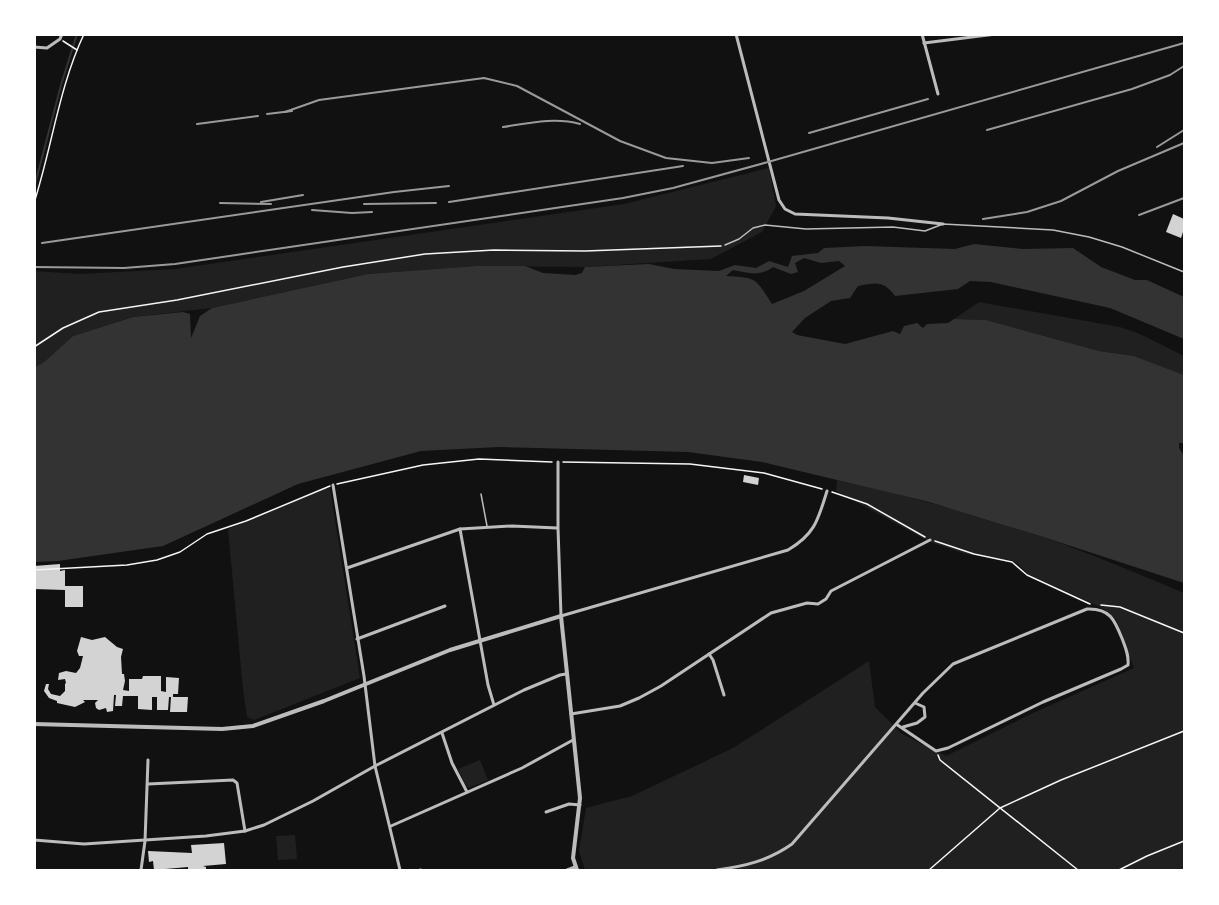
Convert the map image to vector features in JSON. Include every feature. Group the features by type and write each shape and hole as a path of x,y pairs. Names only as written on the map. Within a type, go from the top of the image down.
{"street":[{"path":"34,47 47,48 60,39 62,34"},
{"path":"736,34 779,200 785,209 795,214 888,218 943,224"},
{"path":"922,34 938,94"},
{"path":"924,43 996,34"},
{"path":"558,462 561,616 580,805 573,858 576,869 567,870"},
{"path":"333,485 375,766 400,870"},
{"path":"34,724 242,728 288,714 480,639 788,550 803,541 816,525 827,491"},
{"path":"347,568 459,529 521,526 558,528"},
{"path":"459,529 488,685 494,705"},
{"path":"570,714 620,706 661,686 771,613 784,608 822,602 831,591 930,540"},
{"path":"357,639 445,606"},
{"path":"717,870 754,864 768,859 792,844 896,724 937,678 953,664 1079,610 1094,608 1103,611 1115,620 1128,654 1128,665 1097,680 1043,702 948,748 936,751 896,724"},
{"path":"709,654 724,695"},
{"path":"34,840 84,844 214,836 245,831 264,825 313,801 375,766 494,705 566,674"},
{"path":"903,727 926,717 924,707 915,703"},
{"path":"442,733 452,763 467,793"},
{"path":"391,826 522,768 573,740"},
{"path":"141,870 145,840 148,760"},
{"path":"148,784 233,780 237,783 245,831"},
{"path":"546,812 569,804 580,805"}],"lane":[{"path":"725,245 740,238 753,228 765,225 806,229 893,227 925,231 943,224 1053,230 1122,247 1185,272"},
{"path":"480,494 487,527"}],"path":[{"path":"34,203 63,91 76,49 84,34"},
{"path":"60,39 76,49"},
{"path":"34,347 63,328 99,312 177,300 343,267 425,254 494,250 639,249 725,245"},
{"path":"34,570 127,565 157,560 180,552 207,534 246,521 320,489 423,465 479,459 524,462 690,464 764,473 819,489"},
{"path":"837,494 867,504 930,540 975,554 1012,562 1027,575 1081,599 1094,608 1099,605 1120,607 1185,633"},
{"path":"929,870 1000,808 1061,780 1185,731"},
{"path":"936,751 940,760 1078,870"},
{"path":"1119,870 1185,841"}],"shaded area":[{"path":"769,168 776,206 762,232 711,259 585,267 476,266 368,274 212,308 132,317 73,336 43,363 35,367 34,271 80,274 175,269 624,204"},
{"path":"974,244 1023,249 1073,248 1101,267 1135,280 1147,280 1184,297 1184,339 1110,308 991,282 970,281 958,289 895,296 883,285 858,286 850,298 831,301 805,318 792,332 797,335 845,344 893,331 900,334 904,326 917,323 923,328 927,324 948,323 954,319 986,320 1099,351 1134,356 1184,375 1184,443 1179,443 1179,448 1184,456 1184,583 929,502 762,462 688,452 499,447 421,451 298,484 163,546 58,561 35,562 35,367 43,363 73,336 133,317 183,312 190,314 191,338 200,316 212,308 368,274 476,266 525,266 543,273 575,275 582,273 585,267 649,264 674,269 719,271 735,265 756,268 769,261 788,267 792,256 818,253 824,248 865,246 955,249","holes":["804,258 821,263 839,261 845,266 804,291 772,304 755,281 726,276 733,270 758,273 773,267 791,274 798,272 795,263"]},
{"path":"979,302 1120,327 1140,334 1184,356 1184,375 1134,356 1099,351 986,320 954,319"},
{"path":"837,480 939,505 1015,528 1095,556 1184,593 1184,870 585,870 579,851 586,808 632,796 733,748 869,661 875,707 902,734 946,756 1033,713 1134,668 1116,619 1102,608 1028,574 1011,560 966,554 930,542 836,491"},
{"path":"330,488 360,678 254,720 247,717 243,689 228,529 320,490"},
{"path":"480,760 488,780 469,788 458,769"},
{"path":"295,835 297,859 278,860 276,836"}],"building":[{"path":"1173,214 1184,219 1181,238 1166,232"},
{"path":"744,475 759,478 758,485 743,482"},
{"path":"60,564 60,571 65,570 65,586 83,586 83,607 65,607 65,590 34,589 34,566"},
{"path":"81,637 92,640 105,637 123,649 122,674 124,674 125,681 123,690 129,691 129,679 161,676 161,691 166,692 166,677 179,678 178,694 173,694 173,697 188,697 187,712 170,712 171,697 169,697 168,710 157,710 157,697 152,697 152,710 138,709 138,696 123,696 122,706 115,706 116,695 114,695 113,711 107,712 106,708 99,710 96,708 95,703 98,700 83,700 85,702 75,707 57,703 49,698 44,691 46,684 49,684 48,689 51,694 60,696 65,691 66,683 65,679 58,680 59,673 66,671 76,673 80,668 83,656 79,656 77,651"},
{"path":"224,843 226,864 203,866 206,870 188,870 188,867 154,870 153,861 149,862 148,851 192,853 191,845"}],"waterway":[{"path":"34,188 77,34"}],"railway":[{"path":"34,267 124,268 175,264 623,198 673,188 768,162 1184,43"},
{"path":"987,130 1132,89 1170,75 1184,66"},
{"path":"285,112 319,100 484,78 517,86 620,141 666,158 712,163 749,158"},
{"path":"809,133 928,99"},
{"path":"267,114 292,111"},
{"path":"197,124 258,116"},
{"path":"503,127 552,121 580,124"},
{"path":"1157,147 1184,130"},
{"path":"983,219 1027,212 1061,201 1118,171 1184,143"},
{"path":"449,202 683,166"},
{"path":"42,243 449,186"},
{"path":"261,202 303,195"},
{"path":"1139,215 1184,198"},
{"path":"220,203 271,204"},
{"path":"364,204 436,203"},
{"path":"312,210 372,212"}]}
